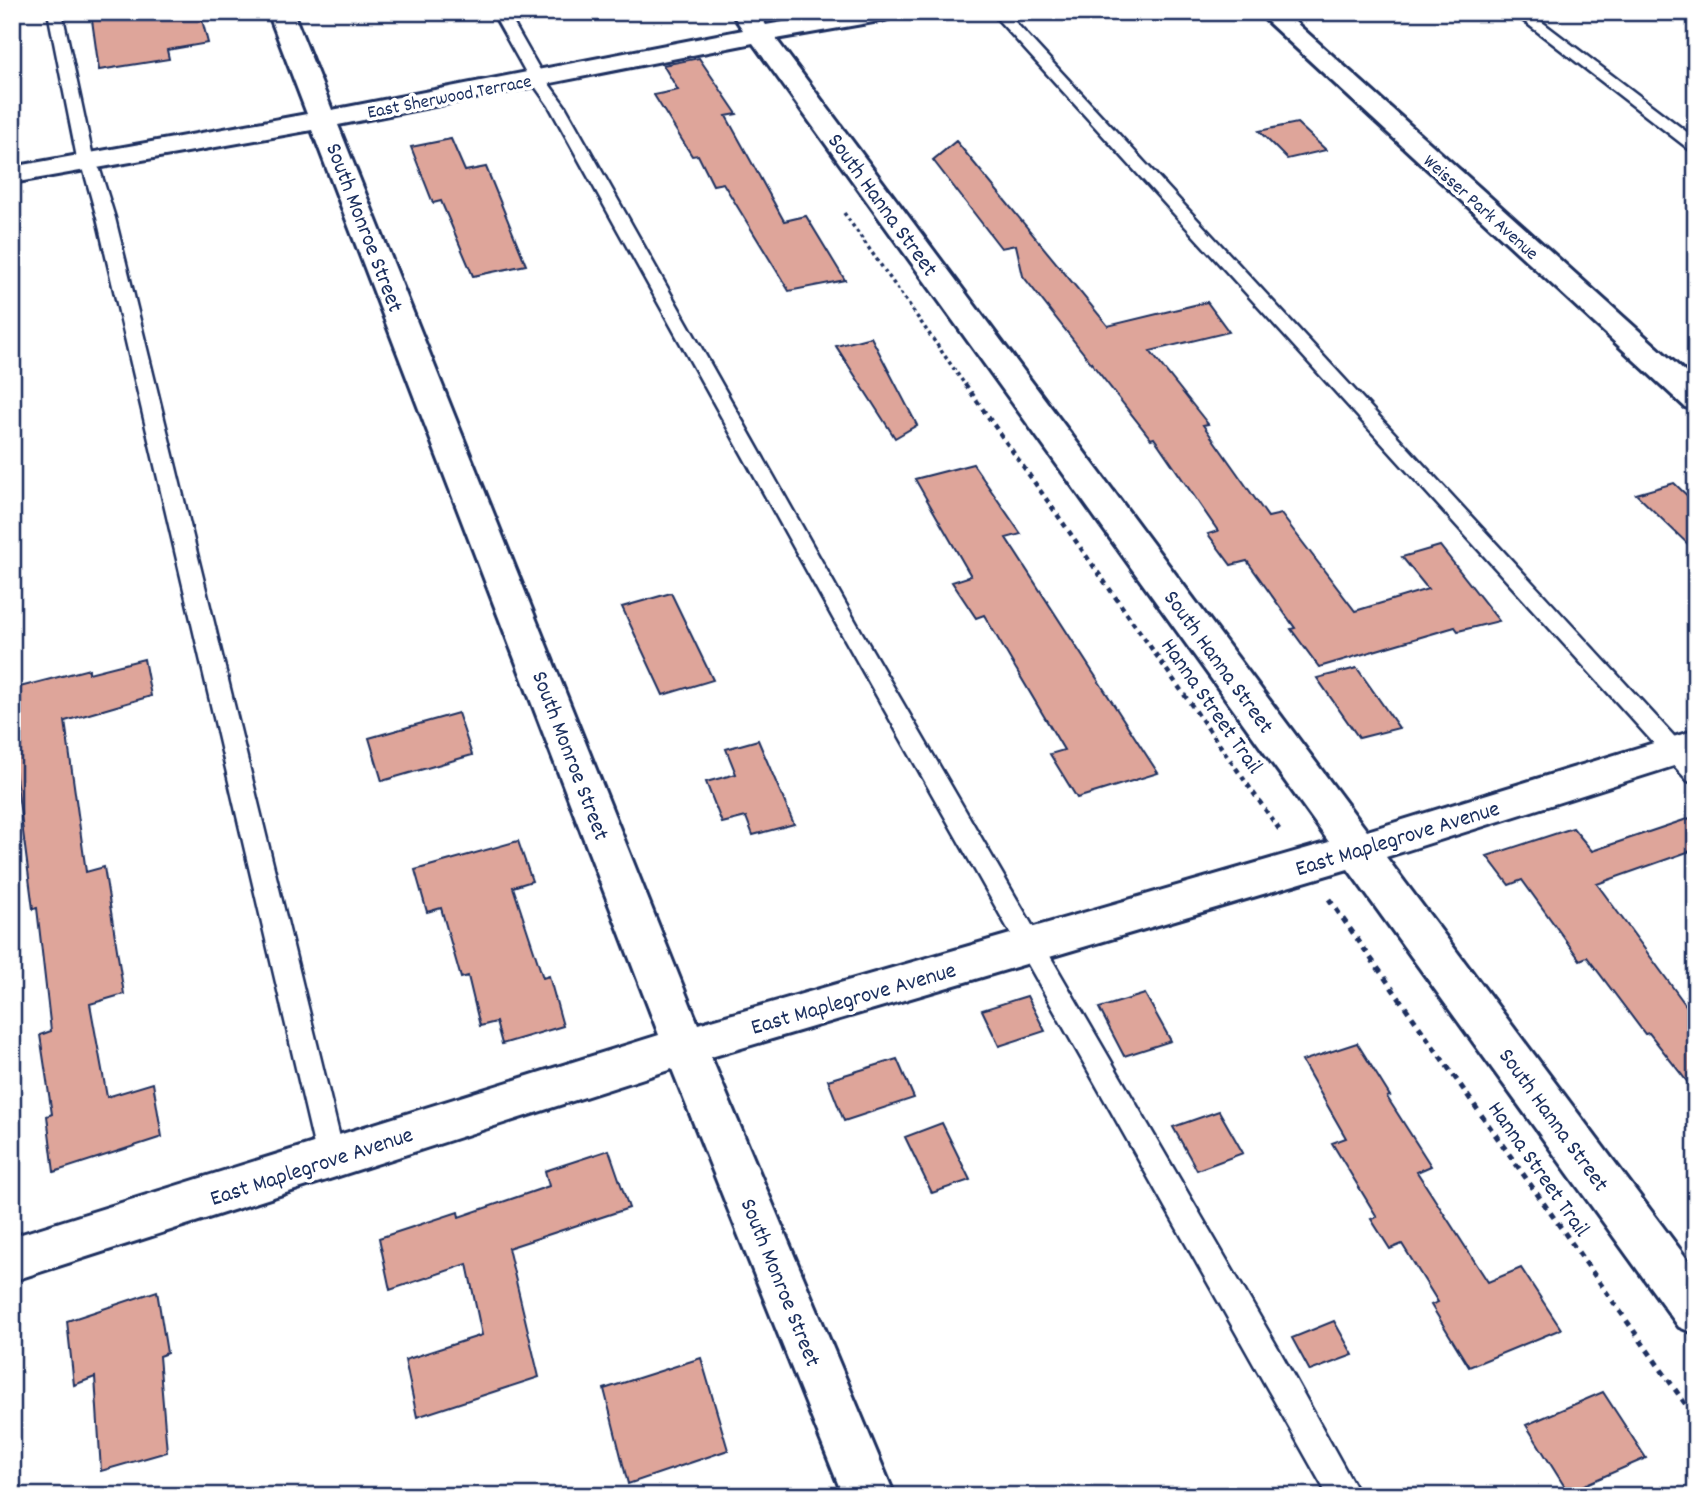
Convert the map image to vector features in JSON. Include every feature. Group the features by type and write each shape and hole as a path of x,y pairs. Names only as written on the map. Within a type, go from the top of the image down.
{"street":[{"name":"South Monroe Street","path":"280,12 685,1046 869,1496"},
{"name":"East Sherwood Terrace","path":"12,175 324,120 537,78 751,23 885,12"},
{"name":"Weisser Park Avenue","path":"1269,12 1696,400"},
{"name":"South Hanna Street","path":"751,23 1696,1311"},
{"name":"East Maplegrove Avenue","path":"12,1259 685,1046 1305,865 1688,757"}],"lane":[{"path":"55,12 86,163 92,170 106,218 331,1158"},
{"path":"499,12 537,78 557,106 1030,945 1198,1233 1345,1496"},
{"path":"998,12 1688,757"},
{"path":"1519,12 1696,148"}],"path":[{"name":"Hanna Street Trail","path":"842,210 1696,1419"}],"building":[{"path":"140,12 200,12 208,43 167,50 169,59 99,70 92,20"},
{"path":"699,58 737,114 726,116 784,221 806,216 845,280 789,291 723,183 713,185 698,155 692,156 654,95 678,90 663,65"},
{"path":"1297,123 1326,150 1287,159 1259,131"},
{"path":"451,139 465,171 486,167 526,265 473,276 441,201 433,203 411,147"},
{"path":"956,141 1108,326 1207,302 1229,332 1150,351 1208,424 1203,425 1268,517 1281,514 1355,611 1428,589 1402,557 1440,546 1499,621 1458,631 1455,627 1319,667 1247,561 1231,565 1208,534 1218,531 1154,438 1151,439 1023,276 1016,245 1001,248 933,160"},
{"path":"871,337 917,425 895,438 836,346"},
{"path":"973,464 1021,534 1006,538 1158,773 1077,798 1050,754 1064,750 984,615 976,618 952,582 971,576 915,479"},
{"path":"1674,483 1696,504 1696,552 1636,494"},
{"path":"671,593 713,680 663,695 622,607"},
{"path":"144,659 151,696 65,721 86,872 104,867 124,994 90,1004 107,1097 153,1083 162,1137 54,1172 47,1116 52,1114 40,1035 51,1031 37,908 33,909 12,746 12,689 89,669 89,673"},
{"path":"1357,668 1399,728 1359,738 1317,678"},
{"path":"458,713 472,755 382,781 369,738"},
{"path":"758,740 794,824 753,835 746,817 722,823 706,782 736,774 726,749"},
{"path":"1696,816 1696,849 1597,884 1696,1019 1696,1093 1649,1033 1645,1034 1587,957 1580,960 1522,880 1509,885 1487,856 1573,828 1592,851"},
{"path":"518,841 532,881 513,887 543,978 549,976 563,1026 502,1044 496,1022 480,1026 468,976 461,978 441,908 427,912 415,870"},
{"path":"1145,994 1171,1041 1124,1056 1099,1008"},
{"path":"1027,996 1045,1031 999,1046 982,1010"},
{"path":"1357,1043 1390,1096 1387,1097 1431,1166 1417,1172 1488,1282 1521,1268 1561,1329 1469,1367 1431,1305 1438,1302 1402,1244 1390,1249 1371,1219 1377,1217 1332,1143 1346,1138 1302,1061"},
{"path":"897,1059 914,1098 844,1121 828,1080"},
{"path":"1219,1111 1243,1153 1197,1170 1173,1127"},
{"path":"942,1123 970,1180 932,1193 905,1137"},
{"path":"609,1150 629,1208 508,1248 539,1377 417,1417 405,1360 482,1335 467,1264 390,1290 379,1238 458,1212 459,1217 549,1186 545,1171"},
{"path":"157,1291 167,1353 159,1356 167,1452 101,1471 95,1377 74,1385 67,1321"},
{"path":"1334,1321 1353,1355 1310,1371 1292,1338"},
{"path":"701,1358 728,1450 628,1484 604,1389"},
{"path":"1603,1392 1646,1458 1568,1492 1526,1425"}]}
